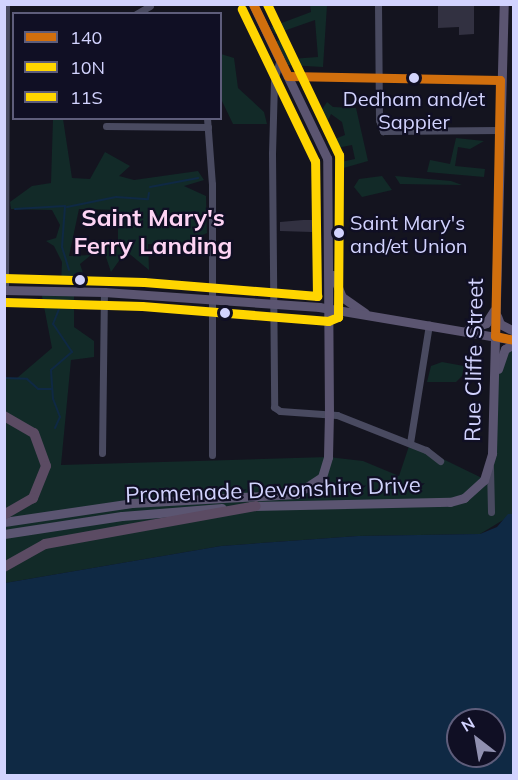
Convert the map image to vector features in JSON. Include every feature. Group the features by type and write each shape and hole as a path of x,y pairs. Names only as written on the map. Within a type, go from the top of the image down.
{"highway":[{"path":"4,416 34,433 46,466 33,498 4,515"},
{"path":"4,567 26,552 109,529 256,506"}],"main road":[{"path":"253,4 327,158 330,259 342,297 367,314"},
{"name":"Rue Cliffe Street","path":"490,465 504,4"},
{"name":"Promenade Devonshire Drive","path":"4,522 132,503 296,495 322,477 328,457 330,259"},
{"path":"5,290 104,292 329,309 495,336 513,342 501,358 494,385"},
{"path":"464,330 486,323 495,308"},
{"path":"495,308 500,324 513,331"},
{"name":"Promenade Devonshire Drive","path":"4,534 122,516 256,506 450,502 476,490 490,465"}],"street":[{"path":"5,290 6,4"},
{"path":"378,4 379,120 383,131 499,130"},
{"path":"503,18 509,4"},
{"path":"280,58 274,82 272,304 275,409 329,414 410,443 440,461"},
{"path":"288,76 500,80"},
{"path":"207,120 212,299 212,455"},
{"path":"106,126 208,127"},
{"path":"102,453 104,292"},
{"path":"410,443 429,325"},
{"path":"490,465 491,512"}],"green space":[{"path":"310,5 327,5 323,67 288,65 276,41 281,40 291,59 318,57 315,20 275,34 271,27 311,12"},
{"path":"222,54 234,58 238,88 264,112 267,124 233,124 222,101"},
{"path":"327,102 333,107 356,108 368,161 340,169 336,163 355,159 352,145 331,149 327,142 345,135 342,122 331,114 323,131 321,111"},
{"path":"53,120 63,120 72,178 90,179 105,152 130,166 119,176 134,180 198,171 204,180 184,186 206,196 207,233 180,246 148,244 149,270 126,251 111,272 103,248 118,244 118,210 79,209 69,256 91,255 80,264 87,285 61,284 62,262 54,246 46,241 56,238 60,225 52,210 11,209 10,202 32,186 51,183"},
{"path":"456,138 484,141 470,149 458,147 455,166 485,169 484,177 427,172 430,160 450,164"},
{"path":"382,176 392,190 362,197 354,187 359,179"},
{"path":"395,176 451,181 462,185 400,184"},
{"path":"41,291 74,291 74,327 94,341 94,357 71,360 61,465 328,457 363,461 399,476 410,443 484,479 490,465 494,385 501,358 513,344 513,514 480,534 358,536 221,546 5,583 5,378 17,378 52,348"},
{"path":"442,362 464,366 462,376 456,382 427,382 431,366"}],"water":[{"path":"508,514 514,514 513,775 5,775 5,583 221,546 358,536 480,534 497,527"}],"building":[{"path":"438,4 474,5 474,34 459,35 459,27 438,28"},
{"path":"312,220 312,232 280,231 280,222"}],"waterway":[{"path":"150,187 198,178"},
{"path":"67,207 116,197 148,199 149,193"},
{"path":"15,209 65,206 62,247 69,270"},
{"path":"55,428 60,417 53,399 51,370 72,352 53,324 59,309"},
{"path":"4,378 27,379 38,389 52,389"}],"transit line":[{"name":"140","path":"253,4 288,76"},
{"name":"10N","path":"4,302 142,306 328,321 338,317 339,155 267,4"},
{"name":"11S","path":"4,278 144,282 317,296 315,161 242,9"},
{"name":"140","path":"288,76 500,80"},
{"name":"140","path":"500,80 495,336 514,340"}],"place":[{"name":"Dedham and/et Sappier","path":"414,78"},
{"name":"Saint Mary's and/et Union","path":"339,233"}],"district":[{"name":"Saint Mary's Ferry Landing","path":"153,232"}]}
